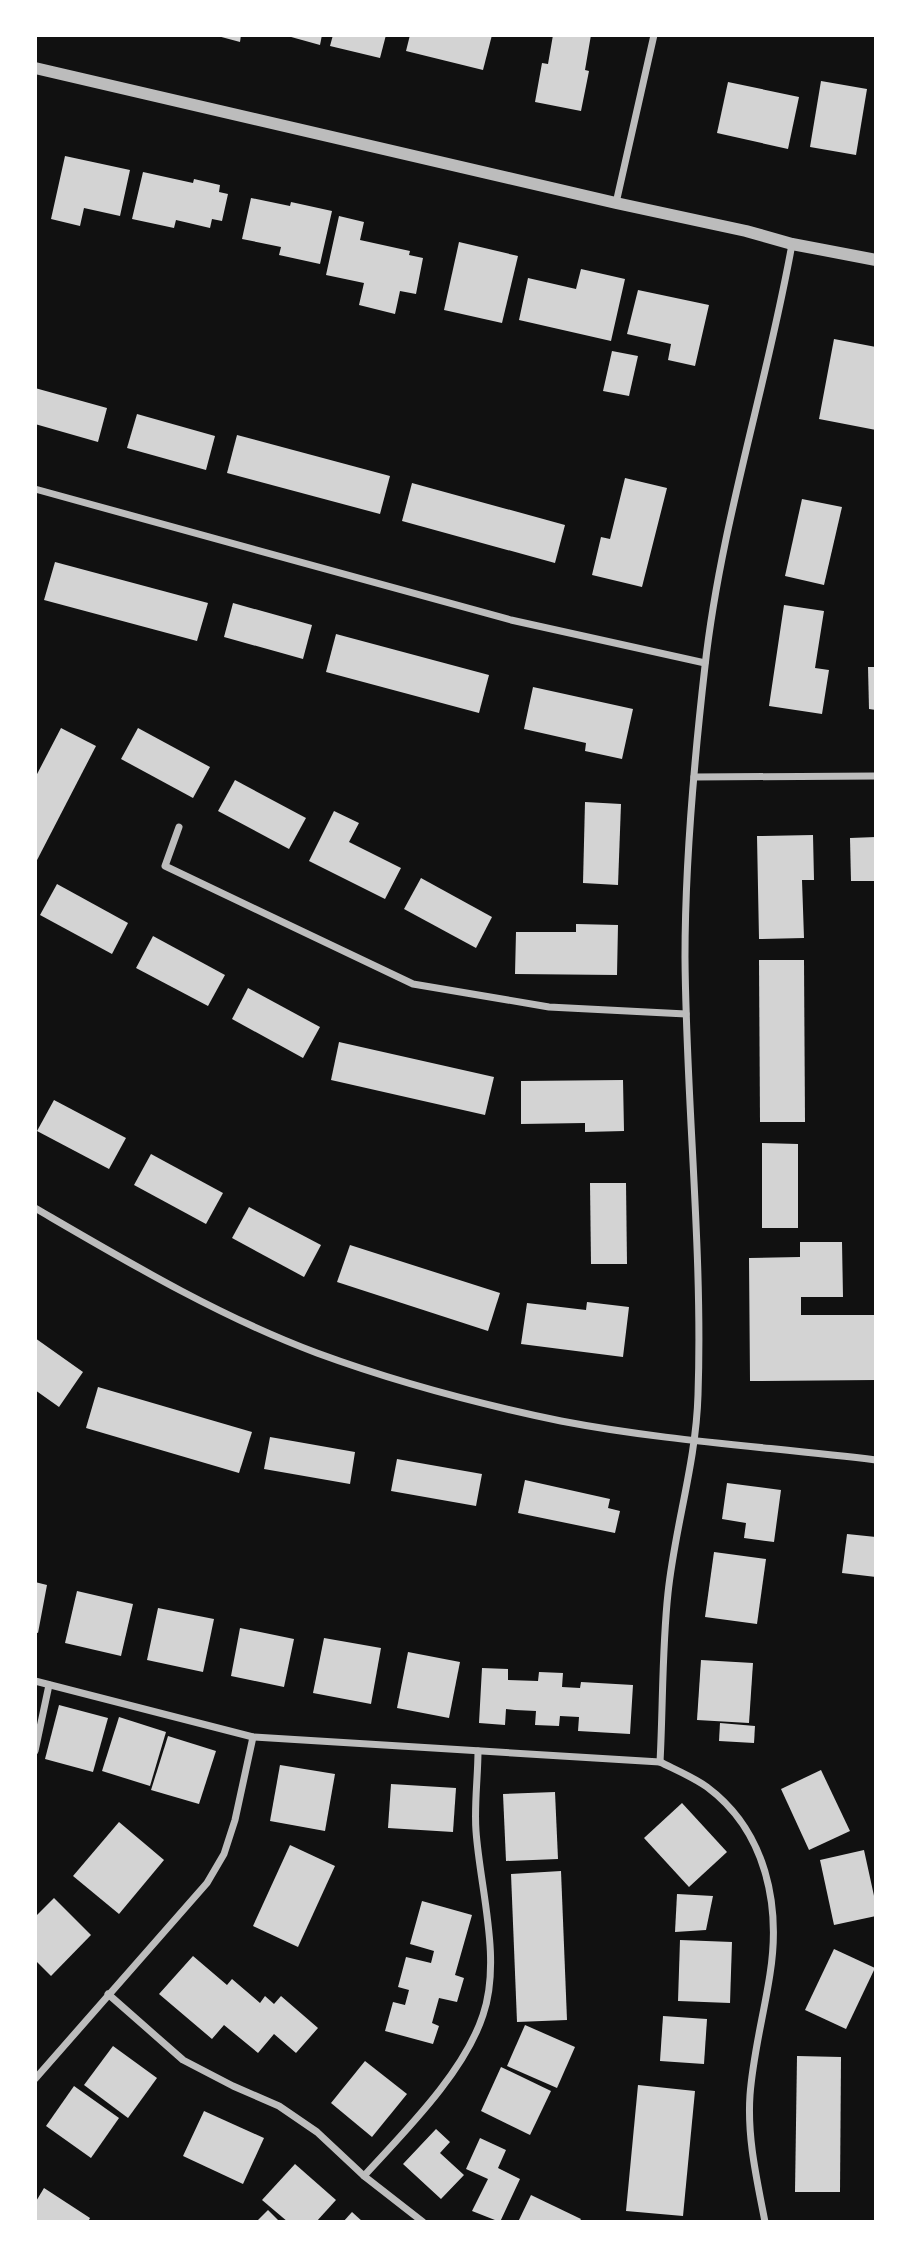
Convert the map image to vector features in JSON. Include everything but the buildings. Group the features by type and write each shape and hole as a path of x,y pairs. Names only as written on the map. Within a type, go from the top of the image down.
{"street":[{"path":"615,203 654,35"},
{"path":"35,68 746,231 792,244 876,260"},
{"path":"660,1762 668,1592 695,1441 698,1322 686,1014 687,902 694,777 705,663 722,557 759,389 784,291 792,244"},
{"path":"35,489 511,620 705,663"},
{"path":"694,777 876,776"},
{"path":"179,827 165,866 413,984 549,1007 686,1014"},
{"path":"35,1208 150,1275 233,1316 316,1352 410,1382 563,1421 695,1441 876,1460"},
{"path":"35,1681 253,1737 660,1762 708,1788 737,1815 751,1834 763,1860 770,1887 773,1917 771,1971 750,2094 749,2137 765,2222"},
{"path":"35,1751 49,1685"},
{"path":"35,2079 207,1883 224,1854 235,1820 253,1737"},
{"path":"364,2176 416,2118 464,2056 484,2014 491,1966 476,1828 478,1751"},
{"path":"108,1994 183,2060 279,2106 317,2132 364,2176 423,2222"}]}
